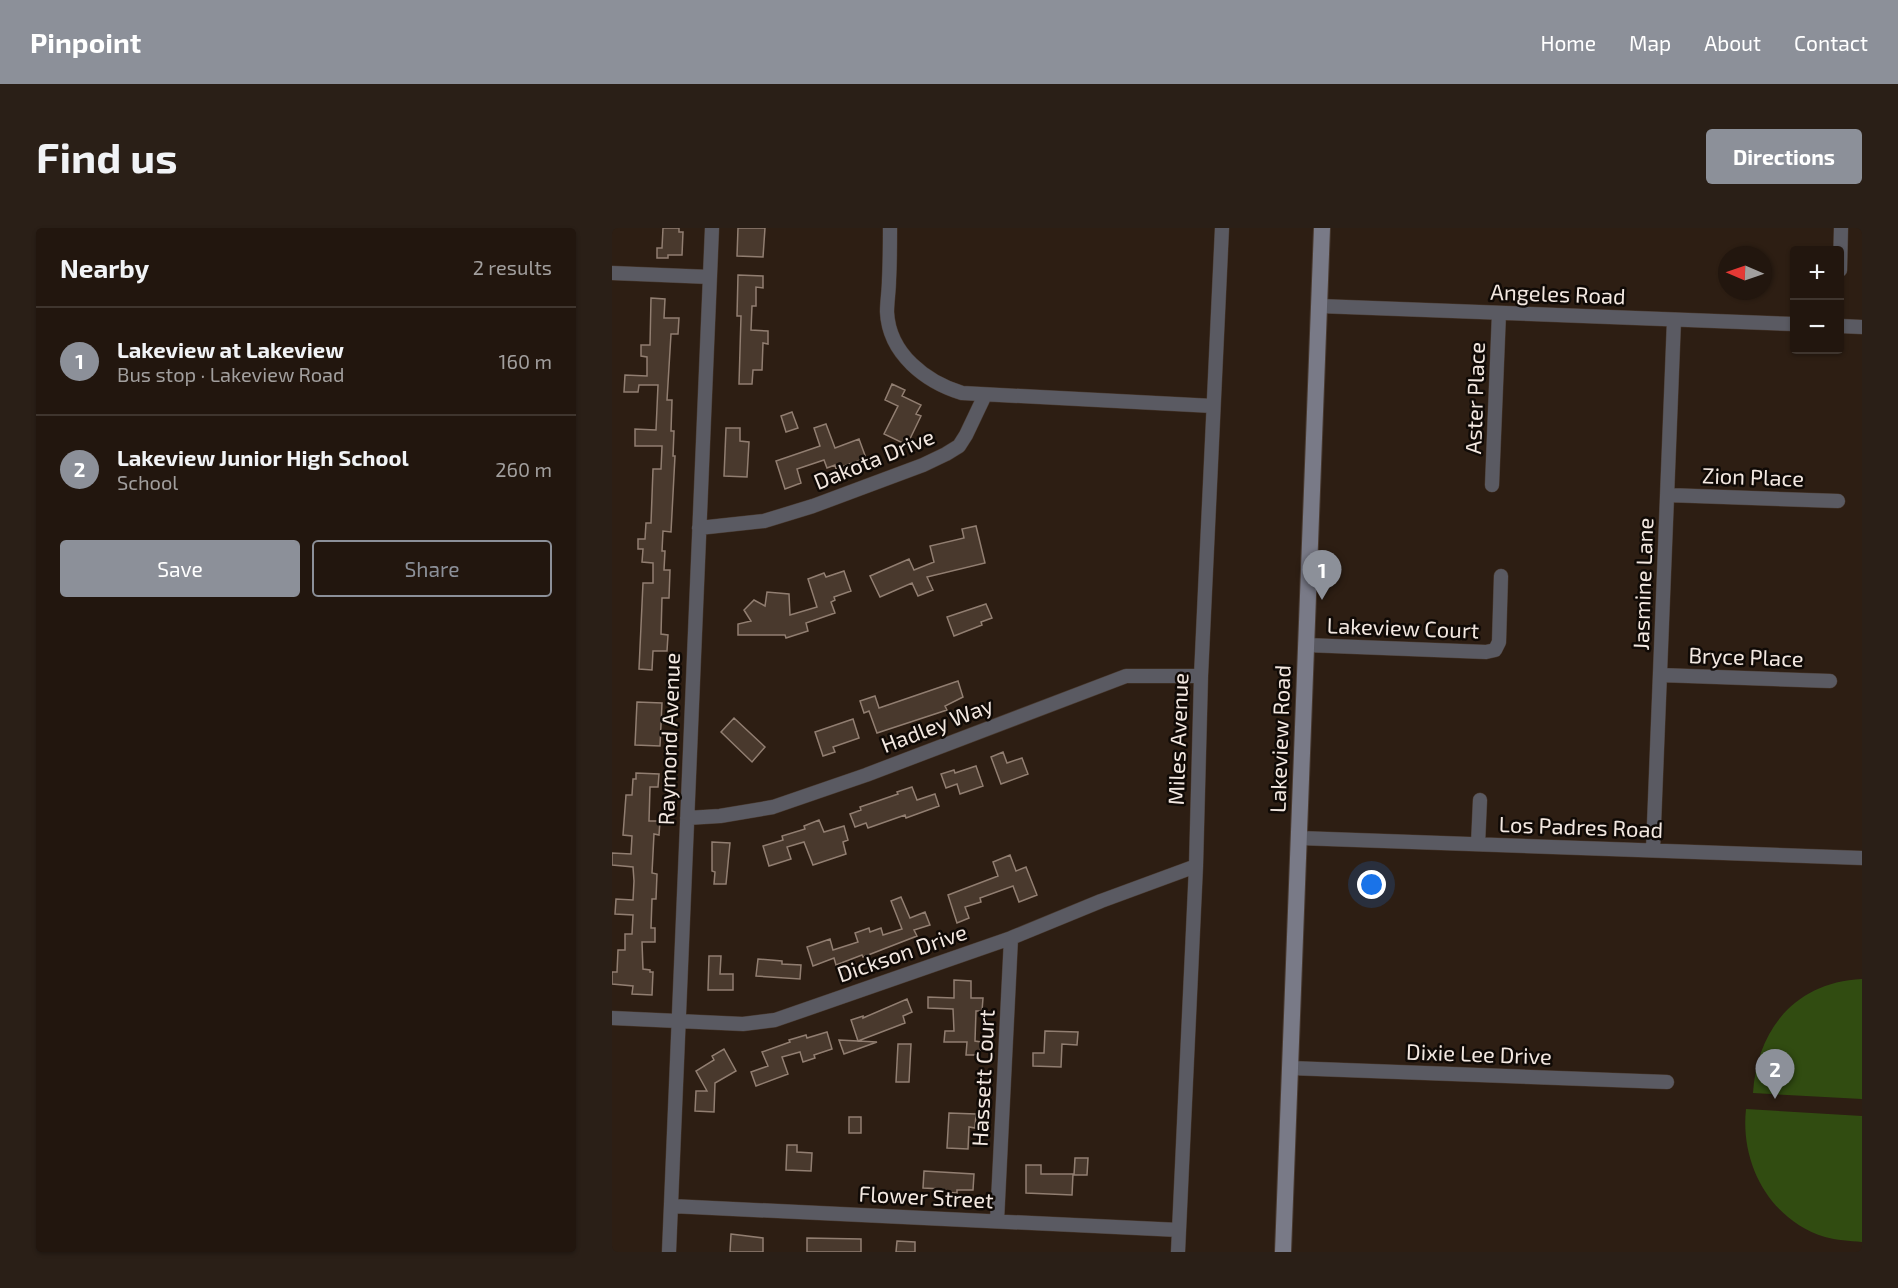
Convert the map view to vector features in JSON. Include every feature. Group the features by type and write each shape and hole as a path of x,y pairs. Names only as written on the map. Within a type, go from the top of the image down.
{"main road":[{"name":"Lakeview Road","path":"1283,1252 1322,228"}],"street":[{"name":"Raymond Avenue","path":"669,1252 712,228"},
{"path":"890,228 887,314 900,350 927,378 962,393 1213,406"},
{"name":"Miles Avenue","path":"1178,1252 1222,228"},
{"path":"1840,246 1841,228"},
{"path":"612,273 710,278"},
{"name":"Angeles Road","path":"1319,306 1790,324"},
{"name":"Aster Place","path":"1492,485 1499,313"},
{"name":"Jasmine Lane","path":"1653,850 1674,320"},
{"path":"1844,326 1862,327"},
{"name":"Dakota Drive","path":"699,528 764,521 813,506 923,465 958,446 966,435 985,394"},
{"name":"Zion Place","path":"1667,495 1838,501"},
{"name":"Lakeview Court","path":"1306,645 1486,652 1495,650 1499,642 1501,576"},
{"name":"Bryce Place","path":"1660,675 1830,681"},
{"name":"Hadley Way","path":"687,818 720,816 773,807 866,775 1126,676 1201,676"},
{"path":"1478,844 1480,800"},
{"name":"Los Padres Road","path":"1299,838 1862,858"},
{"name":"Dickson Drive","path":"612,1018 743,1024 774,1020 1011,938 1101,901 1196,866"},
{"name":"Hassett Court","path":"997,1221 1011,938"},
{"name":"Dixie Lee Drive","path":"1290,1068 1667,1082"},
{"name":"Flower Street","path":"671,1206 1179,1230"}],"green space":[{"path":"1862,979 1862,1099 1753,1093 1762,1049 1784,1014 1799,1000 1817,989 1838,982"},
{"path":"1746,1109 1862,1116 1862,1242 1829,1238 1806,1229 1774,1204 1754,1169 1748,1150 1745,1130"}],"building":[{"path":"663,228 679,228 679,232 683,232 682,255 657,258 657,248 662,248"},
{"path":"738,228 765,228 763,257 737,256"},
{"path":"738,275 763,276 763,288 756,287 756,306 752,306 751,330 768,331 768,344 763,343 762,370 753,370 752,384 739,384 741,316 737,316"},
{"path":"651,298 665,299 664,318 679,318 678,334 671,334 667,400 672,400 671,431 674,431 673,456 675,456 671,532 663,531 662,551 665,551 664,570 670,570 669,598 662,598 661,634 668,635 667,651 653,651 652,670 639,669 643,583 653,583 653,563 642,562 643,549 638,549 638,539 645,539 646,523 651,523 653,469 661,469 662,446 635,446 635,429 656,430 658,385 639,385 638,392 624,392 625,375 647,376 647,357 641,356 641,345 650,345"},
{"path":"892,384 905,390 902,396 921,405 916,414 921,416 907,445 884,434 898,406 885,400"},
{"path":"792,412 798,428 786,432 781,416"},
{"path":"826,424 835,448 859,439 866,458 836,469 835,465 827,468 824,460 797,469 801,483 785,489 776,461 820,446 814,428"},
{"path":"726,428 740,428 740,441 749,442 747,477 724,476"},
{"path":"976,526 985,563 927,577 933,590 918,596 912,583 880,597 870,576 909,559 914,570 934,562 930,546 964,538 962,529"},
{"path":"844,571 851,591 834,597 835,600 831,602 835,613 806,623 808,631 786,638 785,635 738,635 738,624 751,621 744,610 754,600 765,606 767,592 789,594 790,615 817,607 808,579 824,573 826,577"},
{"path":"986,604 992,618 981,622 982,625 954,636 947,617"},
{"path":"958,681 963,697 945,706 947,710 877,733 869,711 864,713 860,701 875,696 879,708"},
{"path":"637,702 662,703 660,746 635,745"},
{"path":"734,718 765,747 752,762 721,732"},
{"path":"853,719 859,738 833,747 835,752 823,756 815,732"},
{"path":"1003,752 1007,763 1022,758 1028,774 1001,784 991,757"},
{"path":"976,766 983,786 960,794 957,784 946,788 941,774 954,770 955,773"},
{"path":"636,773 659,774 658,787 650,787 649,821 660,821 659,835 654,834 652,873 657,874 656,899 652,899 651,928 655,928 655,942 642,942 643,969 653,972 652,995 632,994 633,986 612,984 612,972 617,972 618,950 625,950 625,934 632,934 633,915 615,914 616,899 633,900 634,881 633,867 612,865 612,853 631,854 632,836 623,835 626,795 632,795 633,779 636,779"},
{"path":"912,787 917,800 935,794 939,806 868,828 866,823 855,827 850,814 861,810 860,807"},
{"path":"819,820 824,832 844,826 848,840 843,842 846,854 813,865 804,842 787,847 791,859 769,866 763,846 783,840 782,836 805,829 804,826"},
{"path":"712,842 730,843 726,884 714,884"},
{"path":"1010,855 1016,871 1026,867 1037,895 1019,902 1013,886 980,898 981,902 965,907 969,918 957,923 948,895 998,876 993,862"},
{"path":"901,897 910,918 925,912 930,925 914,930 917,936 836,965 834,958 813,966 807,947 830,939 833,950 858,942 855,933 869,928 870,932 881,928 883,935 902,929 891,901"},
{"path":"709,956 721,956 720,974 733,974 733,990 708,990"},
{"path":"758,959 801,965 800,979 756,976"},
{"path":"954,980 971,981 971,998 983,998 982,1011 976,1011 975,1041 981,1042 980,1055 966,1055 967,1042 944,1042 945,1031 954,1031 953,1009 928,1008 928,997 954,998"},
{"path":"907,999 912,1012 903,1016 905,1023 858,1041 851,1020 863,1016 863,1018"},
{"path":"1045,1031 1078,1032 1077,1045 1062,1044 1061,1067 1033,1066 1033,1053 1044,1053"},
{"path":"827,1032 832,1049 814,1055 815,1058 803,1062 800,1052 782,1057 788,1074 756,1086 751,1072 768,1066 762,1052 790,1042 789,1040"},
{"path":"839,1040 877,1042 844,1054"},
{"path":"898,1044 911,1044 909,1082 896,1082"},
{"path":"724,1049 736,1071 715,1083 714,1112 695,1111 696,1091 707,1091 696,1071 714,1060 712,1056"},
{"path":"949,1113 976,1114 975,1128 969,1127 968,1149 947,1148"},
{"path":"849,1117 861,1117 861,1133 849,1133"},
{"path":"787,1145 797,1145 797,1152 812,1153 811,1171 786,1170"},
{"path":"1075,1158 1088,1158 1087,1175 1074,1175"},
{"path":"1026,1165 1041,1165 1041,1174 1073,1174 1072,1195 1026,1193"},
{"path":"924,1171 974,1174 973,1190 957,1190 957,1193 943,1192 943,1189 923,1188"},
{"path":"731,1234 763,1238 763,1252 730,1252"},
{"path":"807,1238 861,1239 861,1252 807,1252"},
{"path":"897,1241 915,1242 915,1252 896,1252"}],"place":[{"name":"Lakeview at Lakeview","path":"1322,600"},
{"name":"Lakeview Junior High School","path":"1775,1099"}]}
